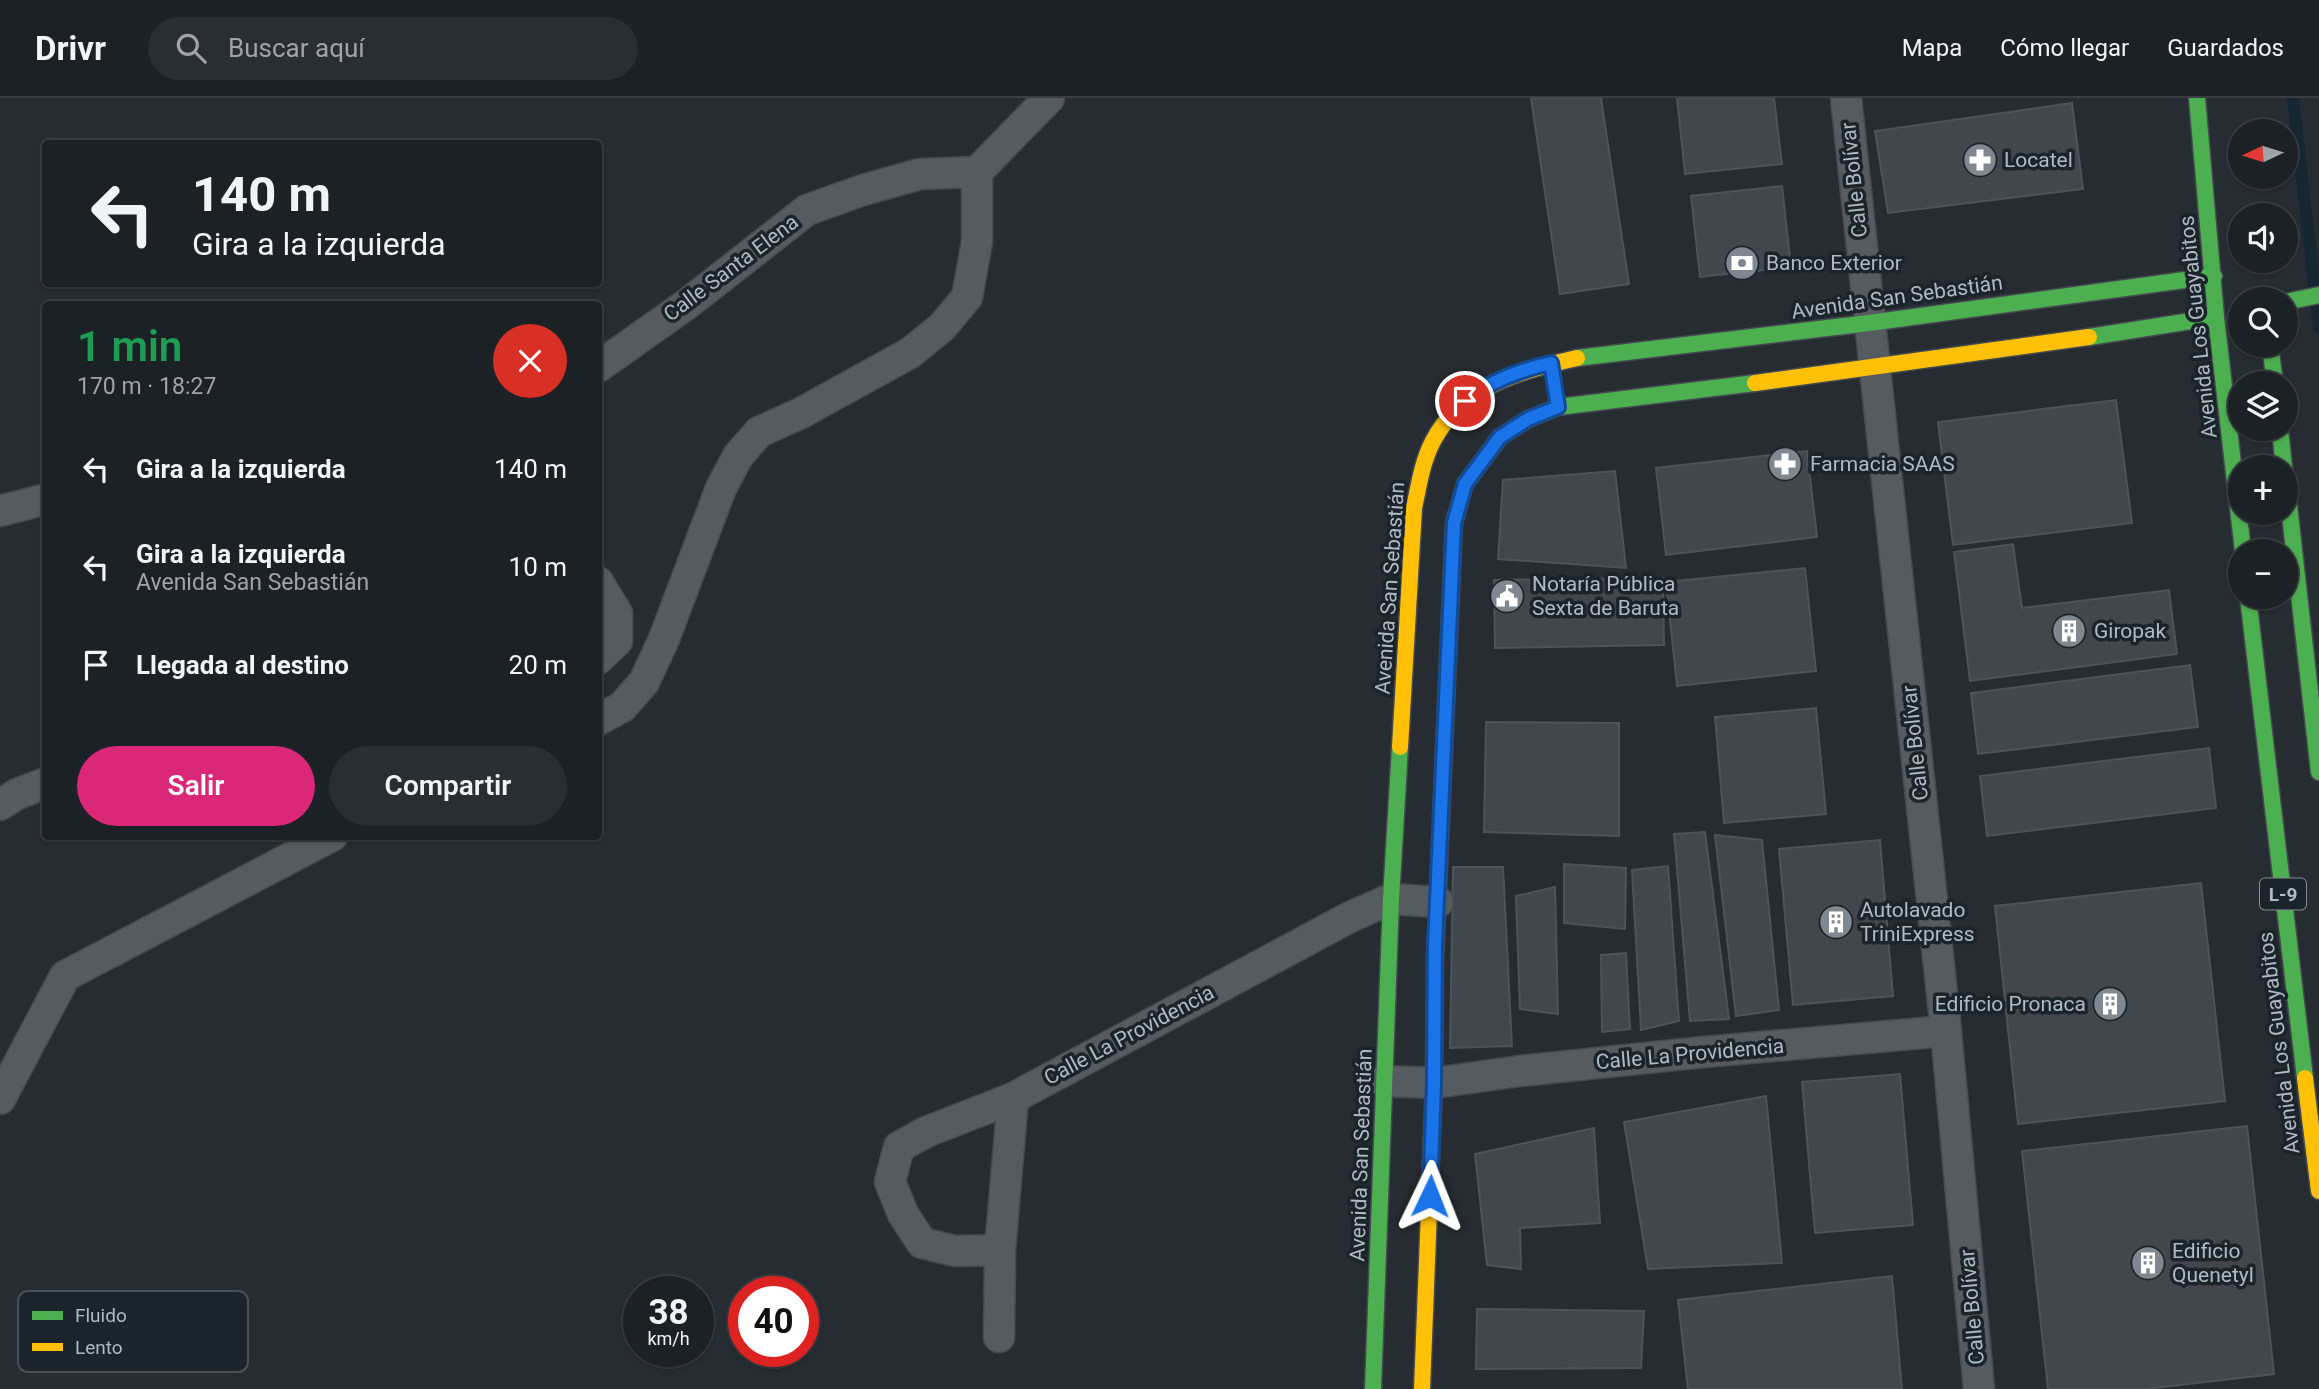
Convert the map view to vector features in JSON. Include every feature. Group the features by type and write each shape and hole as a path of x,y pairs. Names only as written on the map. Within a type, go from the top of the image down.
{"street":[{"path":"602,718 622,707 644,682 664,639 721,488 738,456 759,432 910,353 942,327 967,297 977,242 977,172 1049,98"},
{"name":"Calle Bolívar","path":"1846,98 1946,1031 1979,1389"},
{"name":"Avenida Los Guayabitos","path":"2197,98 2214,276 2222,315 2242,539"},
{"name":"Calle Santa Elena","path":"602,364 687,304 807,210 920,174 977,172"},
{"name":"Avenida San Sebastián","path":"1373,1389 1381,1351 1384,1081 1391,899 1415,508 1419,477 1430,444 1449,415 1482,387 1530,368 1578,358 1869,323 2214,276"},
{"path":"2298,299 2319,295"},
{"path":"1422,1389 1417,1355 1434,1083 1435,944 1454,523 1465,484 1500,437 1556,396 1700,390 2163,327 2222,315"},
{"path":"1551,363 1556,396"},
{"path":"0,511 42,500"},
{"path":"2291,525 2319,772"},
{"path":"602,588 617,612 617,641 602,655"},
{"name":"Avenida Los Guayabitos","path":"2249,609 2319,1191"},
{"path":"0,805 16,794 42,784"},
{"path":"0,1099 65,976 324,840"},
{"name":"Calle La Providencia","path":"1000,1250 955,1251 922,1243 903,1213 890,1182 899,1147 926,1132 1013,1098 1310,937 1391,899 1438,902"},
{"name":"Calle La Providencia","path":"1384,1081 1434,1083 1612,1061 1946,1031"},
{"path":"999,1337 1000,1250 1013,1098"}],"building":[{"path":"1531,98 1601,98 1629,284 1560,294"},
{"path":"1677,98 1774,98 1782,164 1685,174"},
{"name":"Locatel","path":"2072,103 2083,189 1888,213 1875,131"},
{"path":"1782,186 1791,267 1700,277 1691,196"},
{"path":"2116,400 2132,523 1953,545 1938,422"},
{"path":"1807,451 1817,537 1666,555 1656,468"},
{"path":"1615,471 1626,568 1498,559 1503,480"},
{"name":"Giropak","path":"2013,544 2022,608 2169,590 2177,654 1970,681 1954,552"},
{"path":"1805,568 1816,671 1677,686 1666,582"},
{"path":"1663,578 1664,645 1495,648 1494,580"},
{"path":"2190,665 2198,727 1978,754 1971,693"},
{"path":"1816,708 1826,814 1724,823 1715,717"},
{"path":"1486,722 1619,723 1619,836 1484,832"},
{"path":"2209,748 2216,808 1987,836 1980,776"},
{"path":"1705,832 1729,1019 1690,1021 1674,834"},
{"path":"1715,835 1762,840 1779,1010 1736,1016"},
{"name":"Autolavado TriniExpress","path":"1880,840 1893,996 1793,1005 1779,849"},
{"path":"1564,864 1626,868 1625,929 1564,923"},
{"path":"1668,866 1679,1021 1641,1030 1632,870"},
{"path":"1453,867 1503,867 1512,1046 1450,1048"},
{"name":"Edificio Pronaca","path":"2201,883 2225,1101 2018,1124 1995,906"},
{"path":"1555,887 1558,1014 1520,1009 1516,896"},
{"path":"1626,953 1630,1029 1602,1032 1601,955"},
{"path":"1900,1074 1913,1225 1815,1233 1802,1082"},
{"path":"1766,1096 1782,1263 1648,1269 1624,1122"},
{"name":"Edificio Quenetyl","path":"2247,1126 2274,1374 2145,1389 2048,1389 2022,1151"},
{"path":"1594,1128 1600,1223 1520,1228 1521,1269 1487,1265 1475,1154"},
{"path":"1892,1276 1902,1389 1688,1389 1678,1300"},
{"path":"1477,1309 1644,1311 1641,1368 1476,1369"}],"waterway":[{"path":"2293,98 2319,328"}],"traffic: fast":[{"path":"2197,98 2216,317 2242,539"},
{"path":"1577,358 1869,323 2214,276"},
{"path":"2298,299 2319,295"},
{"path":"2089,337 2216,317"},
{"path":"2272,357 2273,371"},
{"path":"1435,957 1454,523 1465,484 1500,437 1528,419 1558,407 1755,383"},
{"path":"2281,441 2283,455"},
{"path":"2291,525 2319,772"},
{"path":"2249,609 2305,1078"},
{"path":"1373,1389 1391,899 1400,747"}],"traffic: slow":[{"path":"1755,383 2089,337"},
{"path":"1400,747 1414,508 1429,449 1445,422 1476,394 1514,375 1577,358"},
{"path":"1422,1389 1434,1083 1435,957"},
{"path":"2305,1078 2319,1191"}],"place":[{"name":"Locatel","path":"1980,160"},
{"name":"Banco Exterior","path":"1742,263"},
{"name":"Farmacia SAAS","path":"1785,464"},
{"name":"Notaría Pública Sexta de Baruta","path":"1507,596"},
{"name":"Giropak","path":"2069,631"},
{"name":"Autolavado TriniExpress","path":"1836,922"},
{"name":"Edificio Pronaca","path":"2110,1004"},
{"name":"Edificio Quenetyl","path":"2148,1263"}],"route":[{"path":"1430,1196 1435,944 1454,523 1465,484 1500,437 1528,419 1558,407 1551,363 1530,368 1482,387 1465,401"}]}
